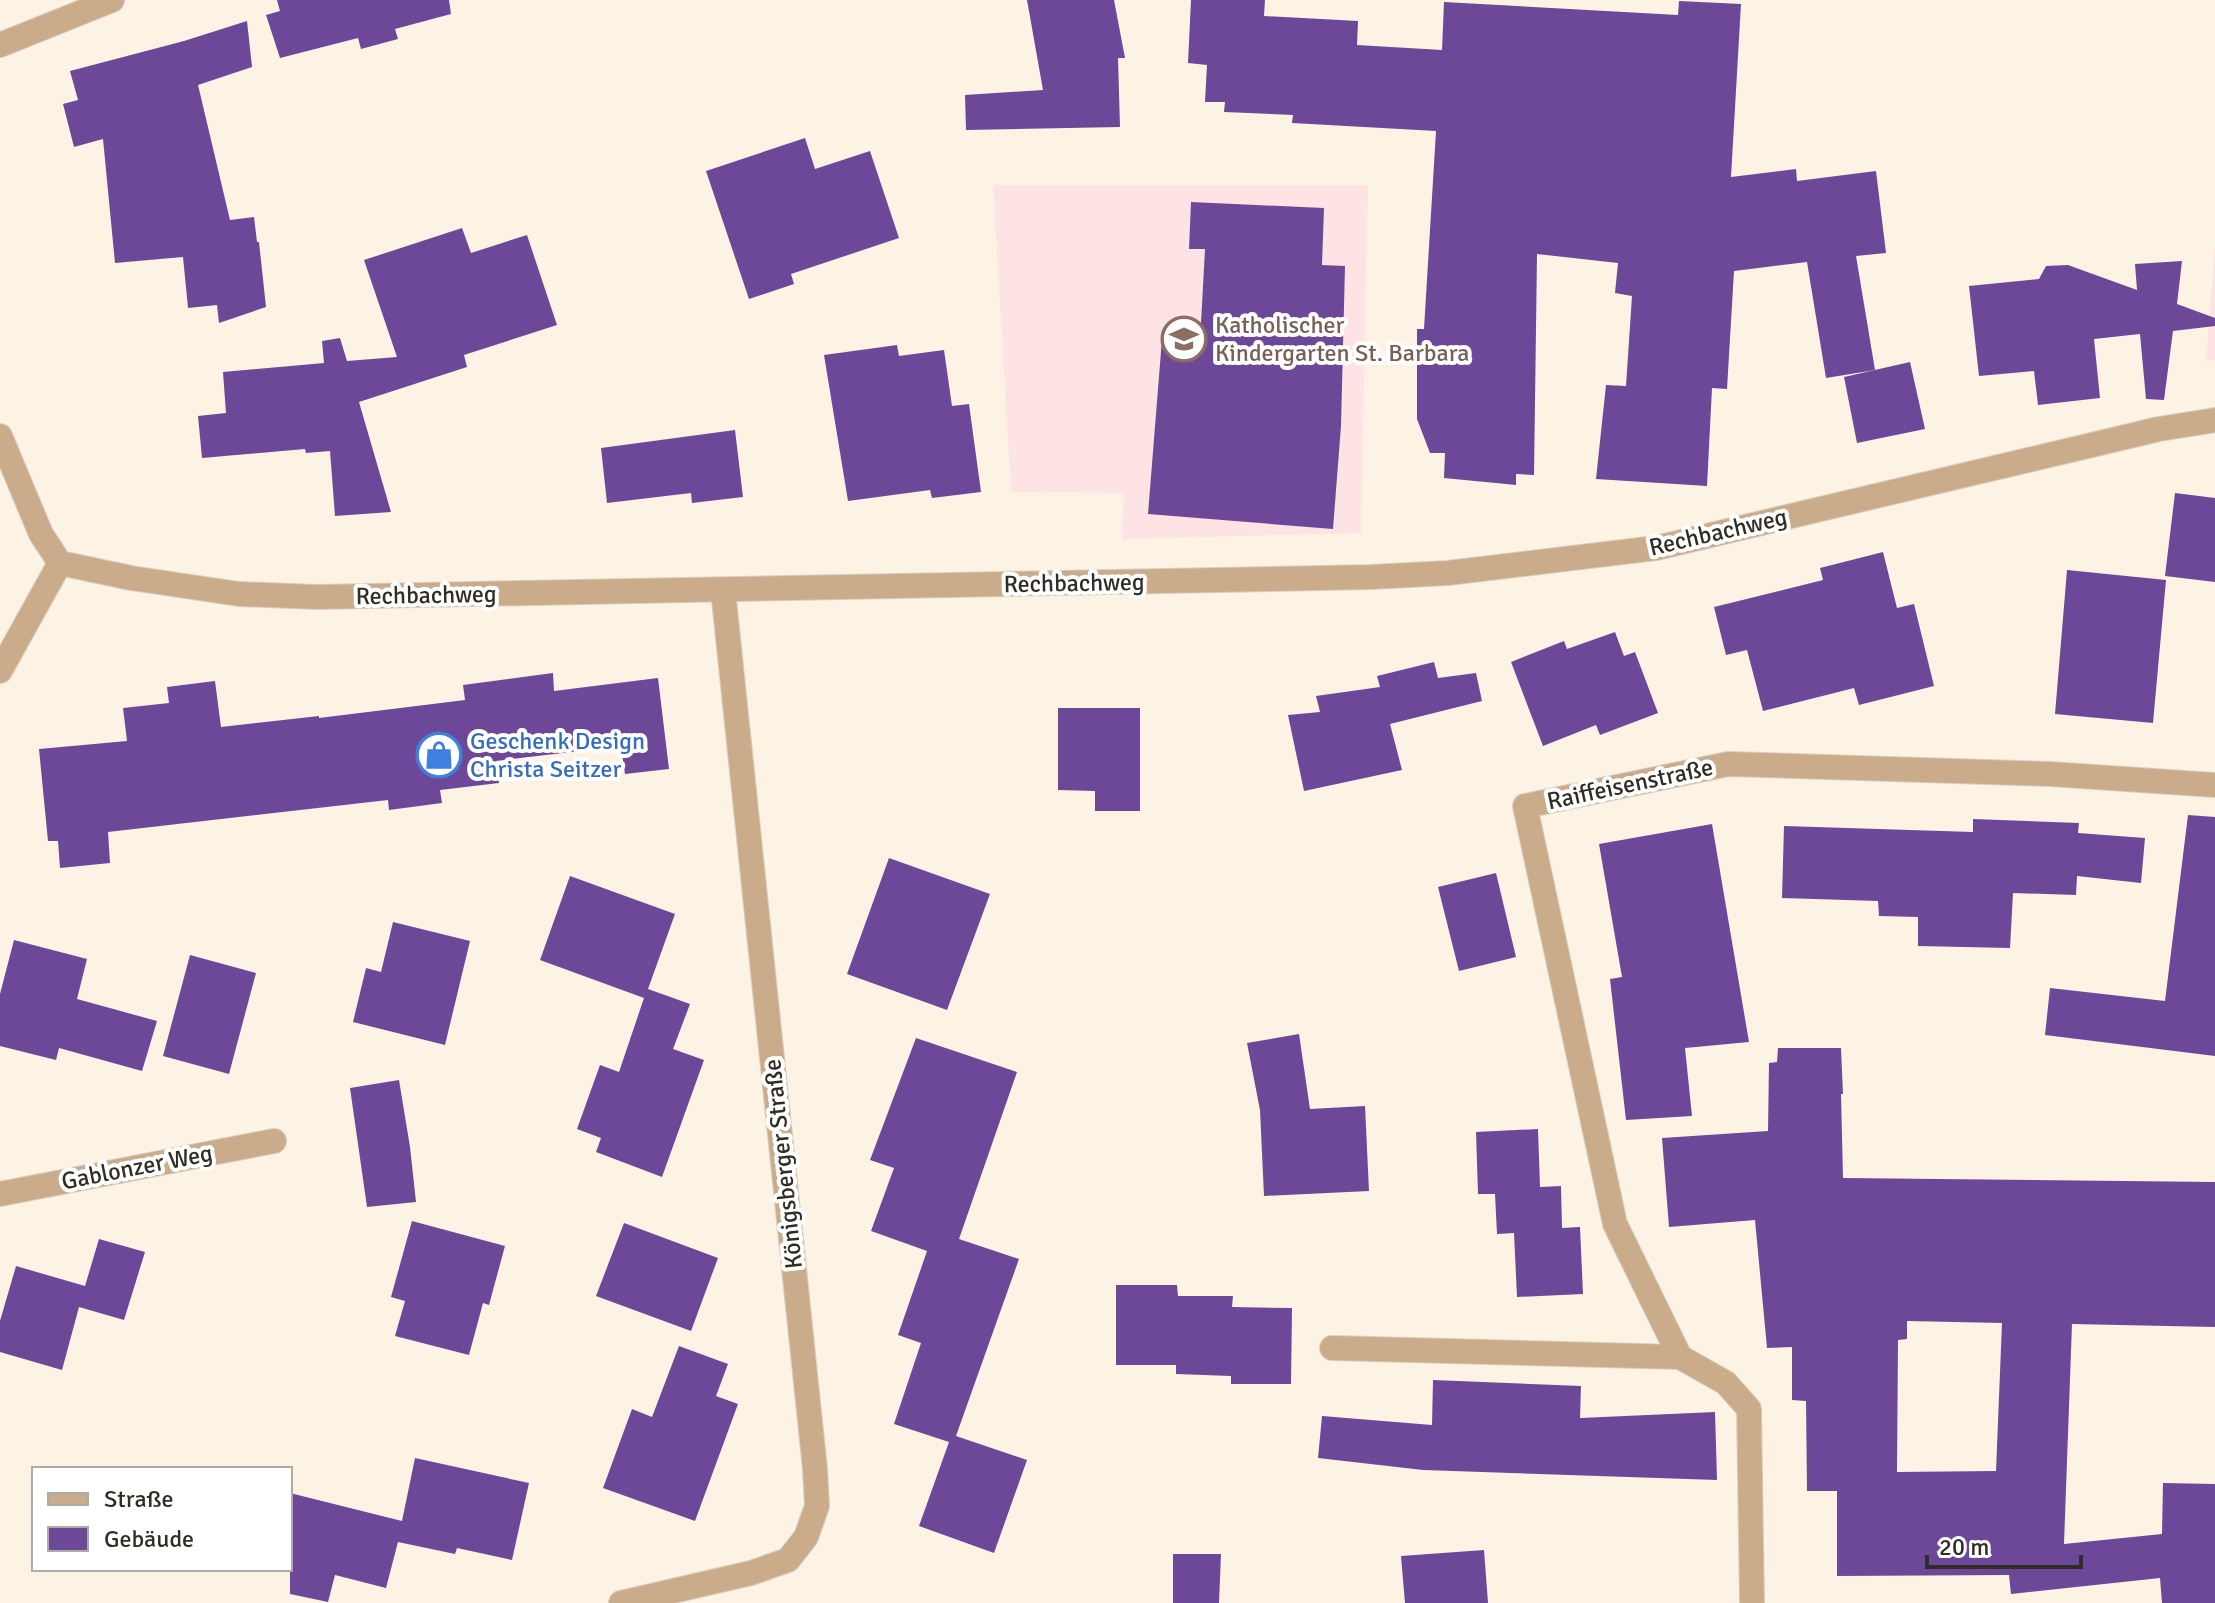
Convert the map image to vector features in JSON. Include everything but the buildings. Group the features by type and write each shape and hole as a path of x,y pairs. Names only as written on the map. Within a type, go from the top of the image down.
{"street":[{"path":"0,45 112,0"},
{"name":"Rechbachweg","path":"60,563 131,578 239,594 317,597 1448,573 1656,548 2159,429 2215,420"},
{"path":"0,436 41,534 60,563 0,671"},
{"name":"Königsberger Straße","path":"621,1603 751,1573 788,1560 806,1537 817,1506 723,590"},
{"name":"Raiffeisenstraße","path":"1680,1357 1615,1224 1525,806 1728,764 2050,774 2215,785"},
{"name":"Gablonzer Weg","path":"0,1194 274,1141"},
{"path":"1332,1348 1680,1357 1726,1383 1749,1409 1752,1603"}],"shaded area":[{"name":"Katholischer Kindergarten St. Barbara","path":"993,185 1368,185 1361,533 1122,539 1124,493 1011,492"},
{"path":"2215,246 2215,360 2206,361"}],"place":[{"name":"Katholischer Kindergarten St. Barbara","path":"1184,339"},
{"name":"Geschenk Design Christa Seitzer","path":"439,755"}]}
